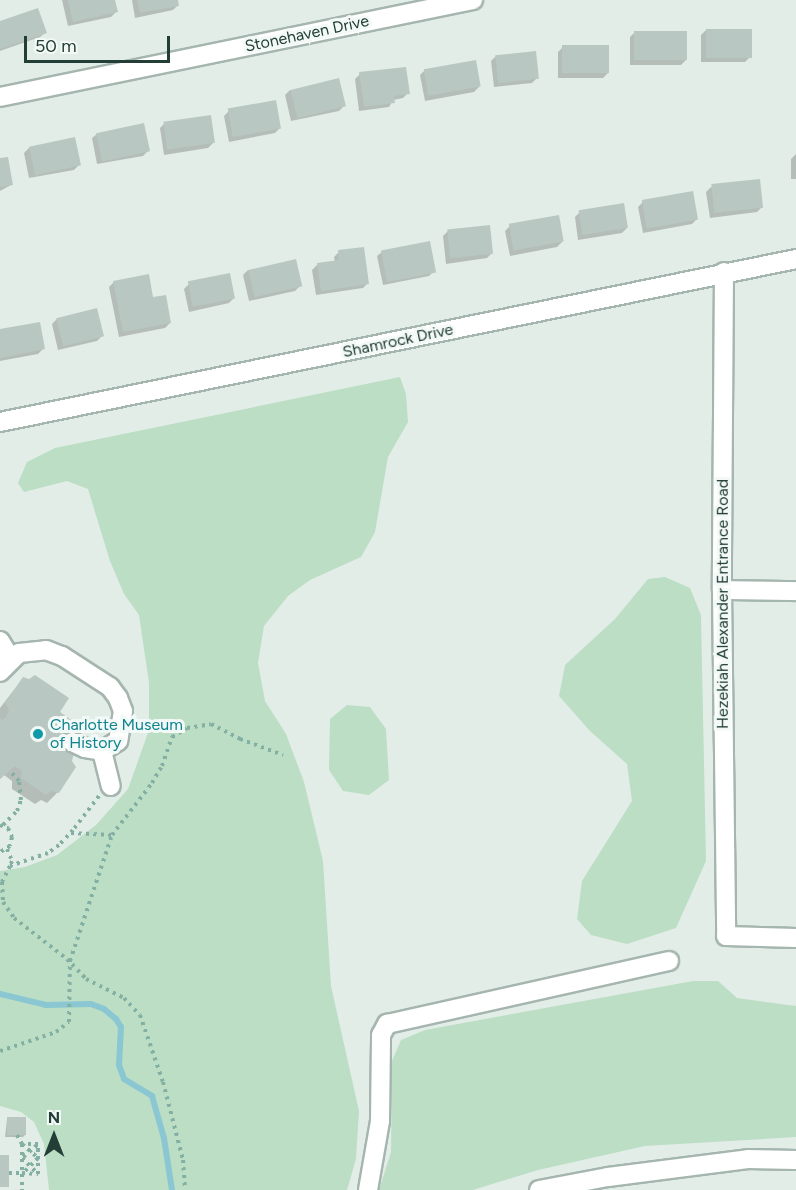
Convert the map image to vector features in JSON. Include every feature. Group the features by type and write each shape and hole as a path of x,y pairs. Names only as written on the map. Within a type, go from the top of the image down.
{"street":[{"name":"Stonehaven Drive","path":"0,97 473,0"},
{"name":"Shamrock Drive","path":"0,422 796,259"},
{"name":"Hezekiah Alexander Entrance Road","path":"724,272 722,590 726,936 796,938"},
{"path":"722,590 796,591"},
{"path":"0,641 6,665 29,650 46,650 62,656 110,687 121,704 123,726 118,741 102,751 85,748 72,742"},
{"path":"102,751 110,783"},
{"path":"368,1190 380,1121 381,1035 387,1024 669,961"},
{"path":"539,1190 608,1177 748,1159 796,1160"}],"path":[{"path":"0,1051 56,1032 69,1022 71,1015 70,961 112,835 152,783 162,766 172,737 187,728 201,724 218,726 240,739 283,754"},
{"path":"0,852 7,849 12,837 2,825 17,811 21,800 19,781 9,770"},
{"path":"10,866 48,853 70,833 110,783"},
{"path":"70,833 112,835"},
{"path":"7,849 12,861 2,882 3,902 6,909 31,933 70,961 86,979 124,998 140,1016 163,1082 183,1160 185,1190"},
{"path":"17,1135 22,1144 38,1158"},
{"path":"22,1144 38,1144"},
{"path":"22,1144 22,1190"},
{"path":"22,1158 38,1144"},
{"path":"38,1144 38,1174"},
{"path":"22,1158 38,1158"},
{"path":"22,1158 38,1174"},
{"path":"22,1173 38,1158"},
{"path":"9,1173 38,1174"}],"green space":[{"path":"400,377 406,394 408,422 388,457 375,532 361,557 310,580 288,596 264,626 258,663 265,701 286,734 304,782 323,861 331,986 359,1111 356,1159 347,1190 49,1190 44,1144 34,1122 21,1112 0,1106 0,871 25,867 57,855 96,825 128,789 149,730 149,683 139,615 124,594 110,561 88,489 67,481 24,492 18,483 27,462 55,448"},
{"path":"665,577 690,588 701,615 706,861 676,928 627,944 591,935 577,919 582,881 632,801 627,764 590,731 559,696 565,665 615,619 648,579"},
{"path":"347,705 370,707 386,729 389,780 369,795 343,791 329,770 330,719"},
{"path":"693,981 718,981 737,998 796,1006 796,1137 645,1146 538,1170 473,1190 379,1190 391,1152 392,1061 401,1040 425,1030"}],"building":[{"path":"68,0 115,0 118,12 73,22"},
{"path":"137,0 178,0 179,6 140,13"},
{"path":"38,8 47,33 0,49 0,21"},
{"path":"706,29 752,29 752,58 706,58"},
{"path":"634,31 687,31 687,60 634,60"},
{"path":"562,45 609,45 609,73 562,73"},
{"path":"536,51 539,79 498,83 495,55"},
{"path":"476,60 481,87 428,96 424,69"},
{"path":"406,67 410,94 394,96 395,103 364,107 359,72"},
{"path":"339,78 346,106 298,118 290,90"},
{"path":"276,100 281,129 233,137 228,109"},
{"path":"211,115 215,143 167,149 163,122"},
{"path":"144,123 150,151 102,162 96,133"},
{"path":"75,137 81,165 35,175 29,147"},
{"path":"8,157 13,185 0,187 0,158"},
{"path":"760,179 763,208 714,213 711,184"},
{"path":"693,191 698,220 647,229 642,200"},
{"path":"624,203 628,228 582,235 579,210"},
{"path":"559,215 564,242 513,250 509,224"},
{"path":"490,225 493,254 450,258 447,229"},
{"path":"430,241 436,272 387,282 381,251"},
{"path":"364,247 369,284 321,291 317,263 339,260 338,250"},
{"path":"296,259 302,286 255,297 248,270"},
{"path":"230,273 235,299 193,307 188,281"},
{"path":"149,274 153,297 166,295 171,323 123,332 113,281"},
{"path":"97,308 104,336 63,346 56,318"},
{"path":"40,322 45,349 0,358 0,329"},
{"name":"Charlotte Museum of History","path":"35,675 69,698 60,712 81,727 68,748 74,752 72,761 76,767 59,793 51,791 46,795 21,778 22,771 15,766 0,779 0,718 2,720 6,717 9,710 5,703 23,677 29,679"},
{"path":"7,1117 26,1117 26,1135 7,1135"},
{"path":"0,1155 9,1155 9,1187 0,1187"}],"waterway":[{"path":"0,994 46,1005 91,1004 104,1009 116,1019 121,1027 119,1065 124,1079 152,1096 164,1138 172,1190"}],"place":[{"name":"Charlotte Museum of History","path":"38,734"}]}
